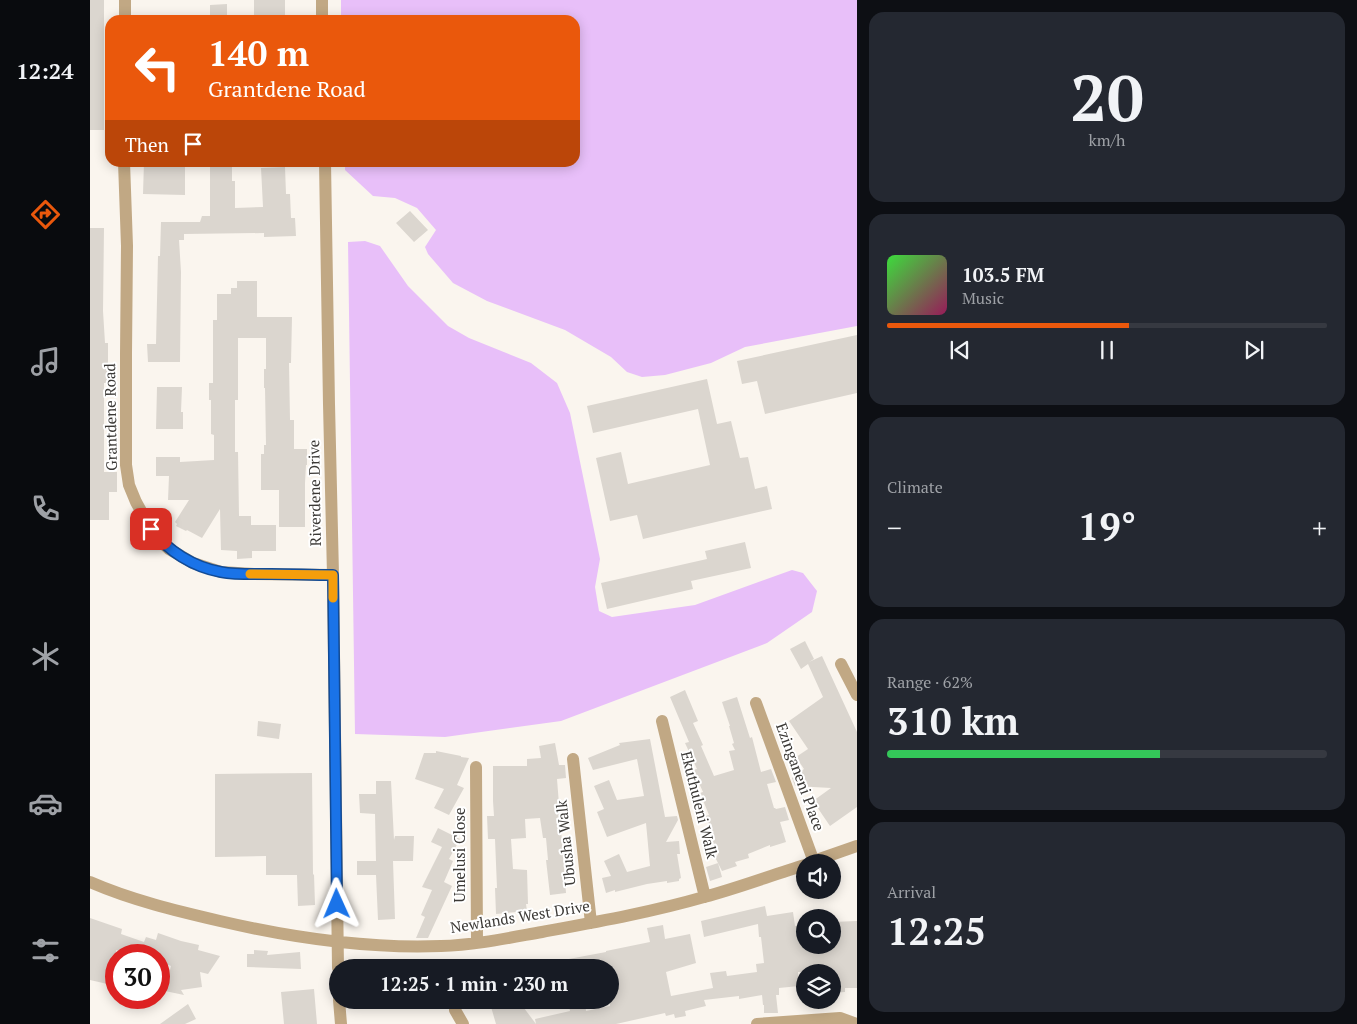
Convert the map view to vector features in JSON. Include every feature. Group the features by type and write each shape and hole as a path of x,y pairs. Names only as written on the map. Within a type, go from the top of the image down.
{"street":[{"path":"125,0 125,15"},
{"path":"322,0 322,15"},
{"name":"Grantdene Road","path":"124,167 127,246 126,465 129,485 136,502 159,540 169,549 193,563 221,572 333,575"},
{"name":"Riverdene Drive","path":"325,167 338,959"},
{"path":"841,664 857,695"},
{"name":"Ezinganeni Place","path":"756,703 807,854"},
{"name":"Ekuthuleni Walk","path":"662,721 705,897"},
{"name":"Ubusha Walk","path":"573,759 591,923"},
{"name":"Umelusi Close","path":"476,766 477,943"},
{"name":"Newlands West Drive","path":"835,854 857,846"},
{"name":"Newlands West Drive","path":"90,882 179,912 259,930 338,942 384,946 441,946 477,943 591,923 705,897 796,868"},
{"path":"340,1009 341,1024"},
{"path":"455,1010 463,1024"},
{"path":"757,1024 840,1018 857,1024"}],"shaded area":[{"path":"341,0 857,0 857,326 745,347 711,363 665,375 642,377 627,372 611,357 565,330 487,301 453,283 428,254 425,247 436,230 417,208 395,198 373,196 345,170 345,167 580,167 580,15 341,15"},
{"path":"365,241 380,246 408,286 448,326 469,338 531,363 557,383 570,413 600,559 595,587 599,611 612,617 695,605 792,570 803,573 817,591 812,612 767,643 561,721 445,737 355,734 348,242"}],"building":[{"path":"90,0 104,0 104,130 90,130"},
{"path":"254,0 285,0 285,15 254,15"},
{"path":"227,4 227,15 210,15 210,5"},
{"path":"144,167 185,167 185,195 143,194"},
{"path":"210,167 232,167 232,181 235,181 235,208 263,207 261,168 285,167 286,194 290,194 291,218 295,218 296,236 264,237 264,233 184,234 184,240 179,240 181,272 180,362 148,362 147,344 156,344 158,256 160,256 161,222 200,222 202,216 210,216"},
{"path":"410,211 428,230 414,242 396,223"},
{"path":"90,228 104,228 103,311 105,343 108,343 108,360 107,383 104,383 104,472 117,472 117,492 109,492 109,520 90,520"},
{"path":"237,281 257,281 257,317 292,317 291,363 289,363 290,420 294,420 294,449 307,449 307,465 305,527 279,527 279,490 261,490 261,454 264,454 264,445 266,445 264,369 266,369 266,338 238,338 238,400 235,400 235,452 238,452 239,516 251,516 251,525 276,525 276,551 252,551 252,558 237,559 237,551 221,550 220,509 202,538 176,526 175,522 189,500 168,500 169,476 156,476 156,457 180,457 180,462 214,460 214,435 211,434 211,400 209,400 209,383 213,383 213,320 217,320 217,294 231,294 231,288 237,288"},
{"path":"857,335 857,393 765,414 757,381 742,384 737,361"},
{"path":"707,379 717,424 731,421 740,458 748,457 755,489 767,486 772,509 643,539 637,515 610,521 596,458 621,452 628,484 710,465 698,409 593,433 587,406"},
{"path":"157,387 182,387 181,412 183,412 183,429 156,429"},
{"path":"745,542 751,568 691,581 693,589 607,609 601,583 707,559 705,551"},
{"path":"805,641 814,659 809,662 822,656 857,732 857,807 830,826 813,801 831,788 795,786 792,778 804,769 796,757 808,749 789,721 823,697 808,664 801,669 790,649"},
{"path":"685,690 698,721 693,723 714,776 734,770 729,751 735,750 732,744 734,743 722,702 737,697 750,738 752,737 761,772 771,769 776,782 767,784 774,808 785,807 789,820 780,822 786,842 770,847 770,845 748,854 749,858 735,862 737,866 722,871 715,857 718,855 711,836 714,835 705,816 709,815 700,793 703,792 693,770 697,769 685,743 689,742 670,697"},
{"path":"258,721 281,724 279,739 257,736"},
{"path":"650,739 665,817 677,816 678,820 666,842 679,841 680,854 677,854 681,878 679,881 647,884 606,893 602,878 611,876 604,861 619,854 627,872 650,866 646,823 607,837 597,812 604,809 594,786 609,780 617,800 644,796 637,759 593,770 588,758 620,745 619,743"},
{"path":"555,743 559,765 565,765 566,778 557,779 566,893 550,895 546,860 548,860 546,838 543,838 540,818 525,819 526,838 511,839 513,869 527,870 527,911 496,914 495,839 488,839 487,816 494,816 493,766 527,766 527,759 541,758 539,746"},
{"path":"436,751 469,758 457,785 464,788 449,815 434,808 444,789 415,779 424,753 436,753"},
{"path":"312,773 315,905 298,906 297,875 266,875 266,856 215,857 215,774"},
{"path":"376,781 391,781 394,840 395,836 414,836 413,861 393,861 395,919 378,920 376,875 357,875 357,861 376,861 375,814 360,813 359,794 376,794"},
{"path":"438,828 460,839 449,859 453,861 444,882 452,886 428,938 416,938 425,917 421,915 432,890 422,887 442,847 431,842"},
{"path":"718,863 722,877 710,881 706,867"},
{"path":"765,906 767,916 793,912 796,926 796,954 841,954 841,922 857,921 857,988 845,988 845,992 841,992 841,964 796,964 796,986 779,988 779,995 776,995 778,1013 764,1013 762,995 739,999 739,996 704,1000 706,1006 685,1011 686,1016 675,1018 674,1014 666,1016 665,1013 616,1024 536,1024 535,1019 570,1011 570,1009 586,1009 586,1011 619,1009 619,959 569,959 650,942 647,928 663,925 665,939 690,934 696,963 666,972 671,996 713,988 710,973 726,971 727,976 757,972 756,964 764,963 758,924 704,937 701,921"},
{"path":"90,918 122,929 121,934 144,942 146,937 156,940 158,933 199,945 198,950 220,956 208,974 200,972 202,987 181,990 184,995 170,992 170,944 105,944 105,983 90,980"},
{"path":"254,950 268,951 267,955 300,952 301,969 247,967 247,954 254,954"},
{"path":"314,989 317,1024 284,1024 281,992"},
{"path":"188,1004 196,1019 185,1024 160,1024"},
{"path":"492,1009 525,1009 536,1024 496,1024"}],"slow traffic":[{"path":"250,574 333,575 333,598"}],"route":[{"path":"151,529 169,549 193,563 221,572 333,575 337,904"}]}
